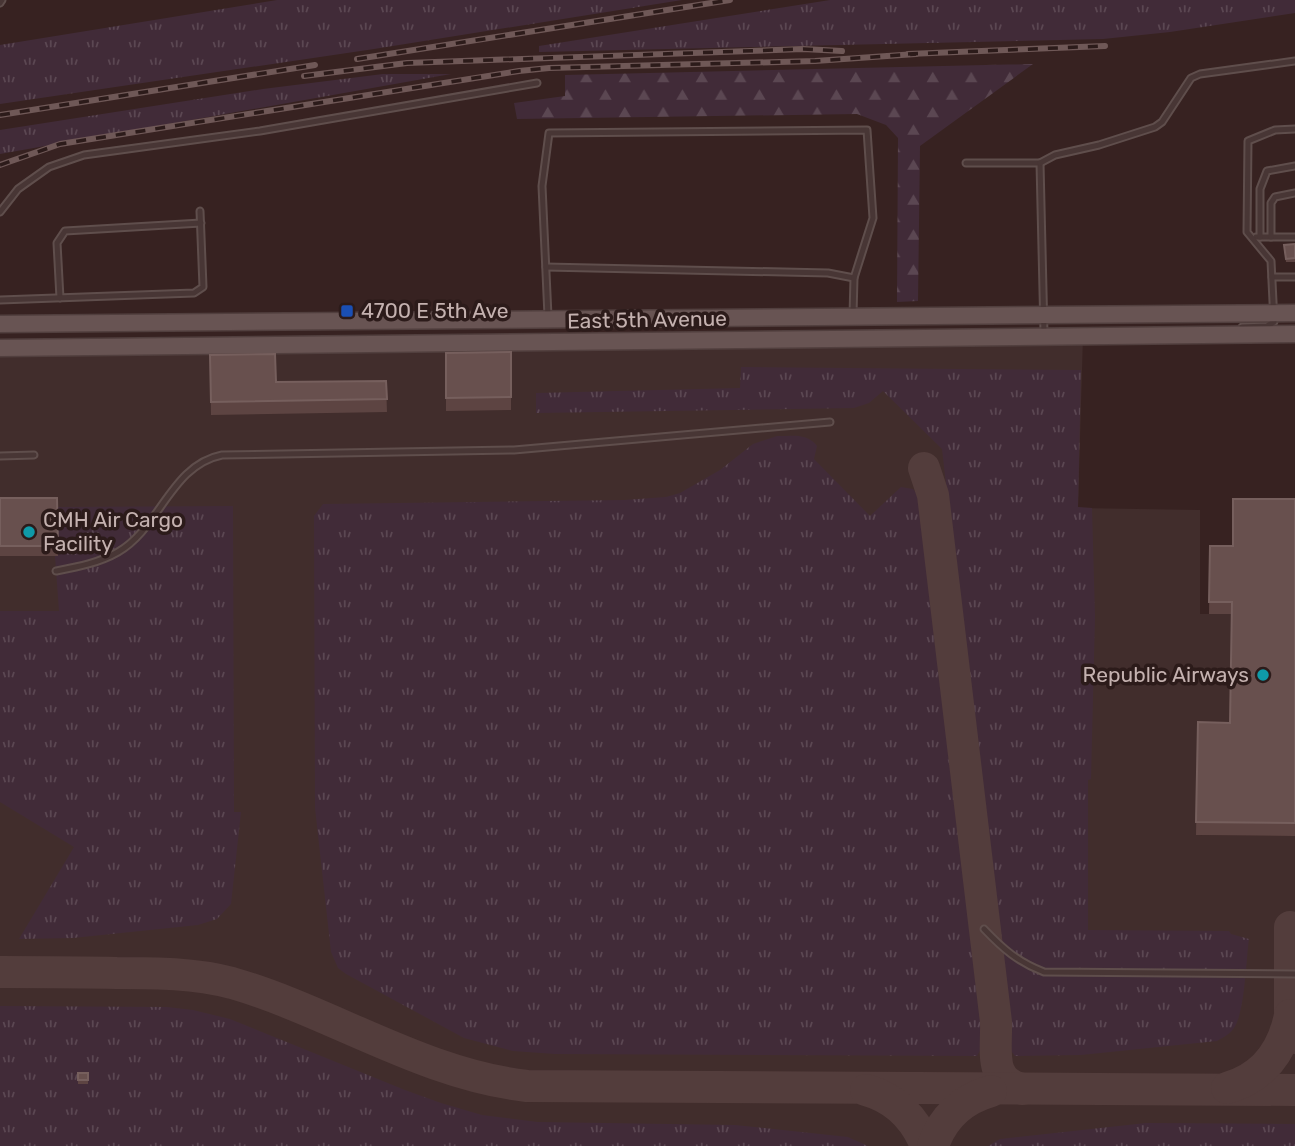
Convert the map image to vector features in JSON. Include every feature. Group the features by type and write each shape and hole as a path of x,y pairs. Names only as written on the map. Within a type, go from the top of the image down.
{"main road":[{"name":"East 5th Avenue","path":"0,324 1295,313"},
{"name":"East 5th Avenue","path":"0,348 1295,334"}],"lane":[{"path":"966,163 1040,163 1055,155 1099,145 1156,127 1191,78 1200,74 1295,61"},
{"path":"0,212 18,189 49,167 84,155 260,131 537,83"},
{"path":"1208,335 1245,327 1267,326 1274,322 1271,261 1247,232 1248,141 1275,130 1295,129"},
{"path":"548,319 542,186 549,133 867,130 873,218 854,278 853,317"},
{"path":"1040,163 1044,337"},
{"path":"1260,237 1260,189 1267,171 1295,165"},
{"path":"1271,237 1271,203 1275,197 1295,193"},
{"path":"0,300 194,293 203,288 200,211"},
{"path":"60,298 57,243 65,230 201,223"},
{"path":"1251,237 1295,237"},
{"path":"546,267 828,273 854,278"},
{"path":"1272,277 1295,277"},
{"path":"327,344 330,320"},
{"path":"56,571 94,562 118,552 140,533 192,469 202,460 222,455 514,450 831,422"},
{"path":"0,456 34,456"},
{"path":"984,929 1009,954 1044,972 1295,974"}],"shaded area":[{"path":"1083,336 1078,508 1200,510 1200,614 1232,614 1230,736 1196,835 1295,836 1295,1146 0,1146 0,348"}],"green space":[{"path":"277,0 682,0 0,104 0,45"},
{"path":"830,0 1295,0 1295,13 1103,39 539,52 539,46"},
{"path":"1033,64 920,146 918,301 897,302 898,138 886,125 857,114 517,119 514,103 565,96 565,75"},
{"path":"383,74 451,74 0,154 0,130 263,89"},
{"path":"741,367 1081,370 1078,507 1092,508 1095,617 1091,779 1088,780 1088,930 1229,931 1249,939 1241,1010 1234,1028 1227,1035 1217,1041 1081,1055 1015,1056 1011,1051 942,449 883,391 869,403 854,408 536,413 536,393 740,388"},
{"path":"777,436 799,436 813,442 817,446 814,459 870,516 901,487 913,489 919,496 983,1045 977,1056 555,1054 513,1051 464,1038 338,968 331,952 315,808 314,516 323,504 624,500 666,497 680,493 720,470 753,444"},
{"path":"233,506 234,812 241,812 231,904 217,919 198,925 73,938 19,939 74,847 0,802 0,611 59,611 55,556 57,507"},
{"path":"0,1006 167,1007 193,1010 230,1019 405,1090 482,1115 538,1122 735,1125 848,1137 868,1146 0,1146"},
{"path":"1146,1123 1295,1124 1295,1146 988,1146 1000,1139"}],"building":[{"path":"1295,244 1295,258 1286,259 1284,245"},
{"path":"511,352 511,397 446,398 446,353"},
{"path":"275,354 276,382 386,381 387,399 211,402 210,355"},
{"name":"CMH Air Cargo Facility","path":"0,498 57,498 58,546 0,546"},
{"name":"Republic Airways","path":"1233,499 1295,499 1295,823 1196,822 1198,722 1230,723 1232,602 1209,602 1210,546 1233,546"},
{"path":"78,1073 88,1073 88,1080 78,1080"}],"taxiway":[{"path":"924,468 933,495 996,1022 997,1063 1004,1080 1023,1089"},
{"path":"1290,927 1290,1015 1295,1038"},
{"path":"0,972 189,975 232,983 269,995 451,1069 527,1086 1295,1090"},
{"path":"1227,1088 1251,1077 1269,1061 1282,1040 1290,1015"},
{"path":"866,1090 886,1098 903,1110 926,1146"},
{"path":"933,1146 942,1127 955,1111 971,1099 991,1091"}],"railway":[{"path":"357,59 730,0"},
{"path":"908,54 1105,46"},
{"path":"304,76 407,63 803,49 842,51"},
{"path":"0,165 60,144 519,71 815,61 916,54"},
{"path":"0,115 315,65"}],"place":[{"name":"4700 E 5th Ave","path":"347,311"},
{"name":"CMH Air Cargo Facility","path":"29,532"},
{"name":"Republic Airways","path":"1263,675"}]}
